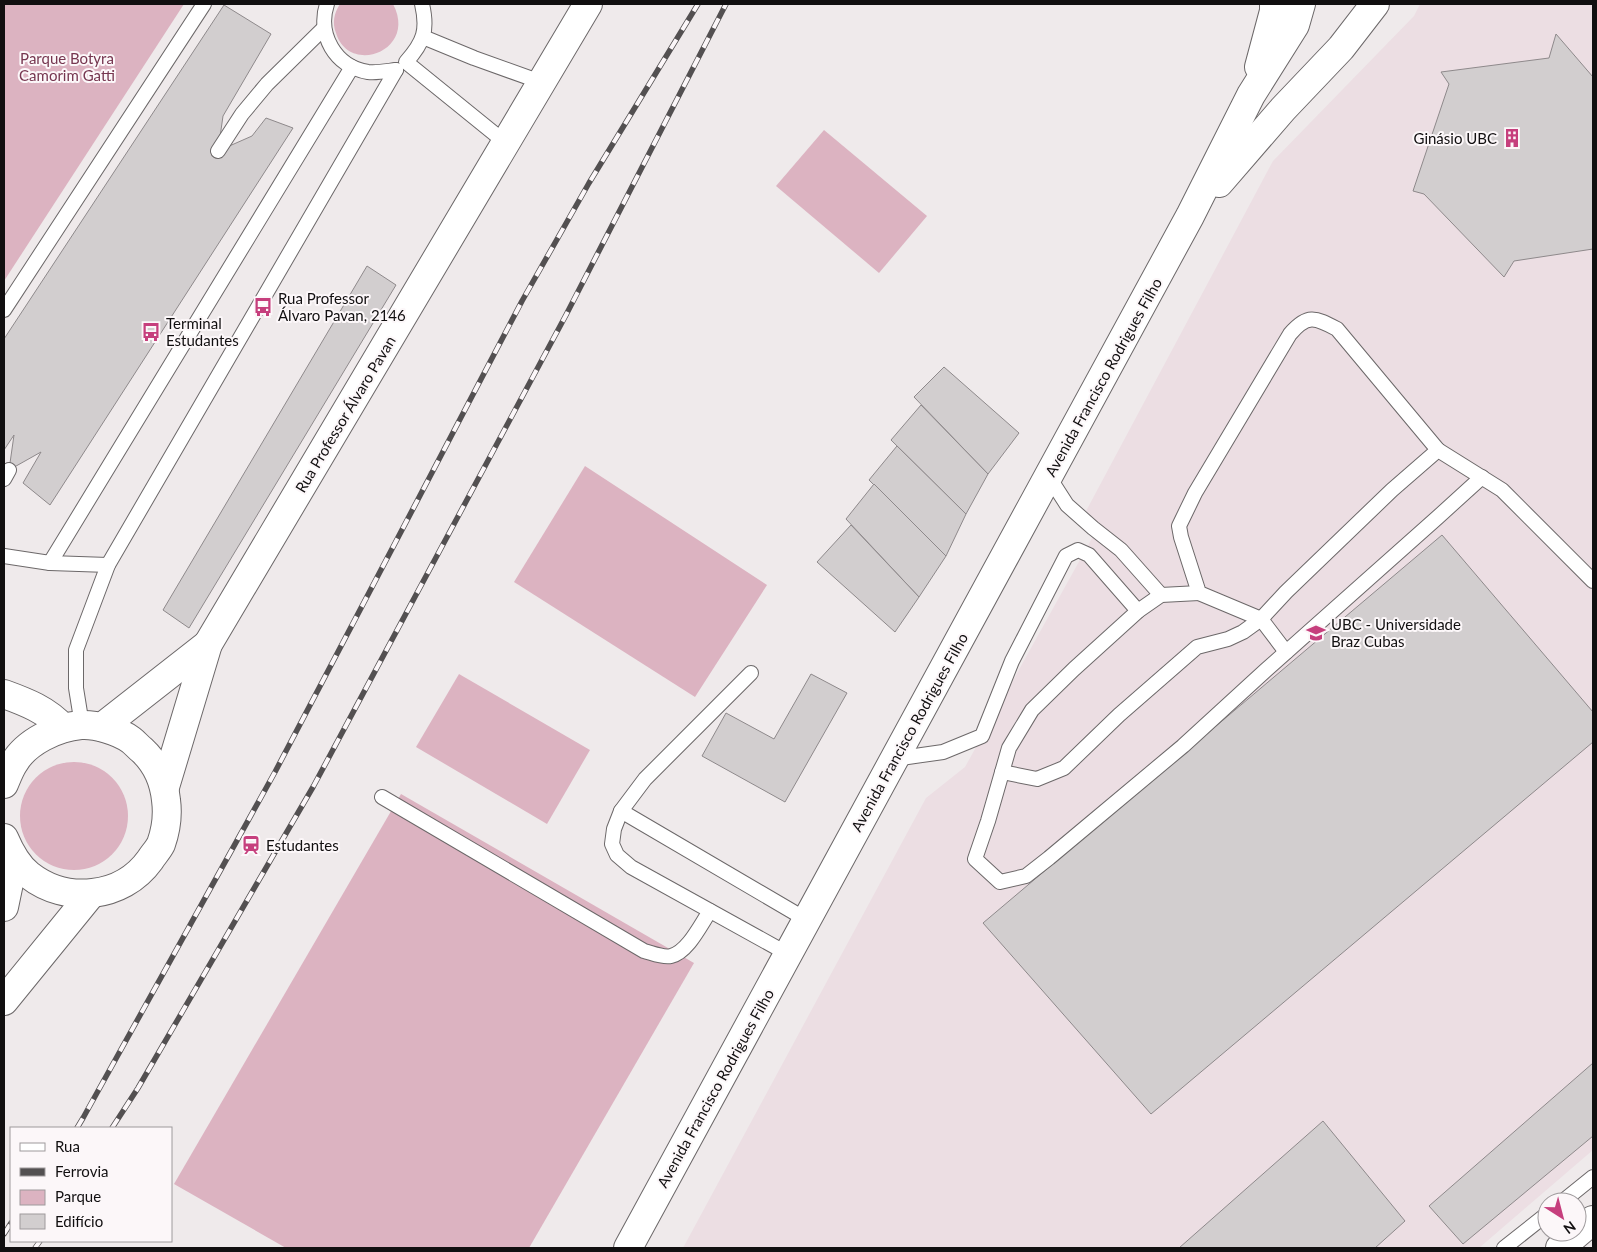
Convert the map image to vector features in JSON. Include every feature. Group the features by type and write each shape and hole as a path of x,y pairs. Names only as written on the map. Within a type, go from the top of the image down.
{"main road":[{"name":"Rua Professor Álvaro Pavan","path":"165,787 208,644 588,4"},
{"path":"1252,95 1274,11 1274,4"},
{"name":"Avenida Francisco Rodrigues Filho","path":"628,1248 1190,216 1252,95 1295,25 1301,4"},
{"name":"Avenida Francisco Rodrigues Filho","path":"1190,216 1283,109 1341,48 1375,4"},
{"name":"Rua Professor Álvaro Pavan","path":"4,784 14,762 36,740 82,727 208,644"},
{"path":"4,694 30,703 54,718 130,739 152,760 165,787 168,817 160,845 143,870 119,886 90,894 68,894 47,886 28,875 9,848"},
{"path":"4,907 9,848"},
{"path":"4,1001 90,894"},
{"path":"1560,1248 1593,1220"}],"lane":[{"path":"4,310 204,4"},
{"path":"327,4 324,12 324,28 328,43 338,57 352,67 368,72 401,66 506,144"},
{"path":"82,727 76,688 76,650 108,564 401,66 416,50 423,37 426,20 422,4"},
{"path":"218,151 248,106 296,54 324,28"},
{"path":"423,37 541,82"},
{"path":"50,563 352,67"},
{"path":"1199,593 1180,537 1179,526 1195,493 1290,334 1300,323 1310,319 1323,321 1337,329 1438,450 1502,490 1593,580"},
{"path":"1002,772 1037,778 1064,768 1119,714 1197,648 1244,632 1261,619 1286,592 1392,490 1438,450"},
{"path":"1286,652 1261,619 1199,593 1161,595 1138,611 1032,710 1008,748 988,821 975,858 1000,882 1026,876 1183,746 1438,518 1482,476"},
{"path":"1048,477 1067,505 1092,528 1121,550 1161,595"},
{"path":"894,759 943,752 982,736 1012,661 1066,556 1078,550 1089,555 1138,611"},
{"path":"4,556 50,563 108,564"},
{"path":"751,673 645,779 621,811 614,829 612,844 617,856 630,866 788,954"},
{"path":"382,797 644,951 662,956 672,956 682,950 710,911"},
{"path":"621,811 807,920"},
{"path":"1574,1192 1593,1177"},
{"path":"1504,1248 1537,1222"}],"shaded area":[{"name":"UBC - Universidade Braz Cubas","path":"1420,4 1593,4 1593,1150 1544,1192 1537,1192 1537,1198 1479,1248 683,1248 926,798 965,767 1096,531 1085,513 1273,161 1414,16"}],"green space":[{"name":"Parque Botyra Camorim Gatti","path":"4,4 184,4 4,281"},
{"path":"340,4 393,4 398,21 396,34 389,45 379,52 366,55 354,53 343,46 334,26 335,14"},
{"path":"824,130 927,216 879,273 776,186"},
{"path":"585,466 767,585 695,697 514,582"},
{"path":"459,674 590,750 547,824 416,747"},
{"path":"74,762 95,766 112,778 124,795 128,816 124,837 112,854 95,866 74,870 53,866 36,854 24,837 20,816 24,795 36,778 53,766"},
{"path":"401,794 694,963 529,1248 286,1248 174,1184"}],"building":[{"path":"224,5 271,34 223,116 218,151 252,136 266,118 293,128 50,505 23,483 41,452 9,470 14,435 4,450 4,339"},
{"name":"Ginásio UBC","path":"1556,34 1593,77 1593,249 1514,261 1504,277 1424,194 1413,191 1449,84 1441,72 1549,58"},
{"path":"367,266 396,285 189,628 163,610"},
{"path":"944,367 1019,433 988,474 914,397"},
{"path":"921,405 988,474 966,514 891,440"},
{"path":"897,446 966,514 946,556 869,480"},
{"path":"874,484 946,556 919,597 846,519"},
{"path":"851,525 919,597 895,632 817,562"},
{"path":"1442,535 1593,712 1593,742 1151,1114 983,923"},
{"path":"811,674 847,693 785,802 702,756 726,713 774,739"},
{"path":"1593,1063 1593,1136 1463,1244 1429,1206"},
{"path":"1323,1121 1405,1221 1375,1248 1179,1248"}],"railway":[{"path":"78,1127 275,772 522,301 589,183 698,4"},
{"path":"113,1127 138,1088 313,787 566,315 726,4"},
{"path":"4,1234 10,1225"},
{"path":"35,1248 39,1242"}],"place":[{"name":"Ginásio UBC","path":"1512,138"},
{"name":"Rua Professor Álvaro Pavan, 2146","path":"263,307"},
{"name":"Terminal Estudantes","path":"151,332"},
{"name":"UBC - Universidade Braz Cubas","path":"1316,633"},
{"name":"Estudantes","path":"251,845"}]}
